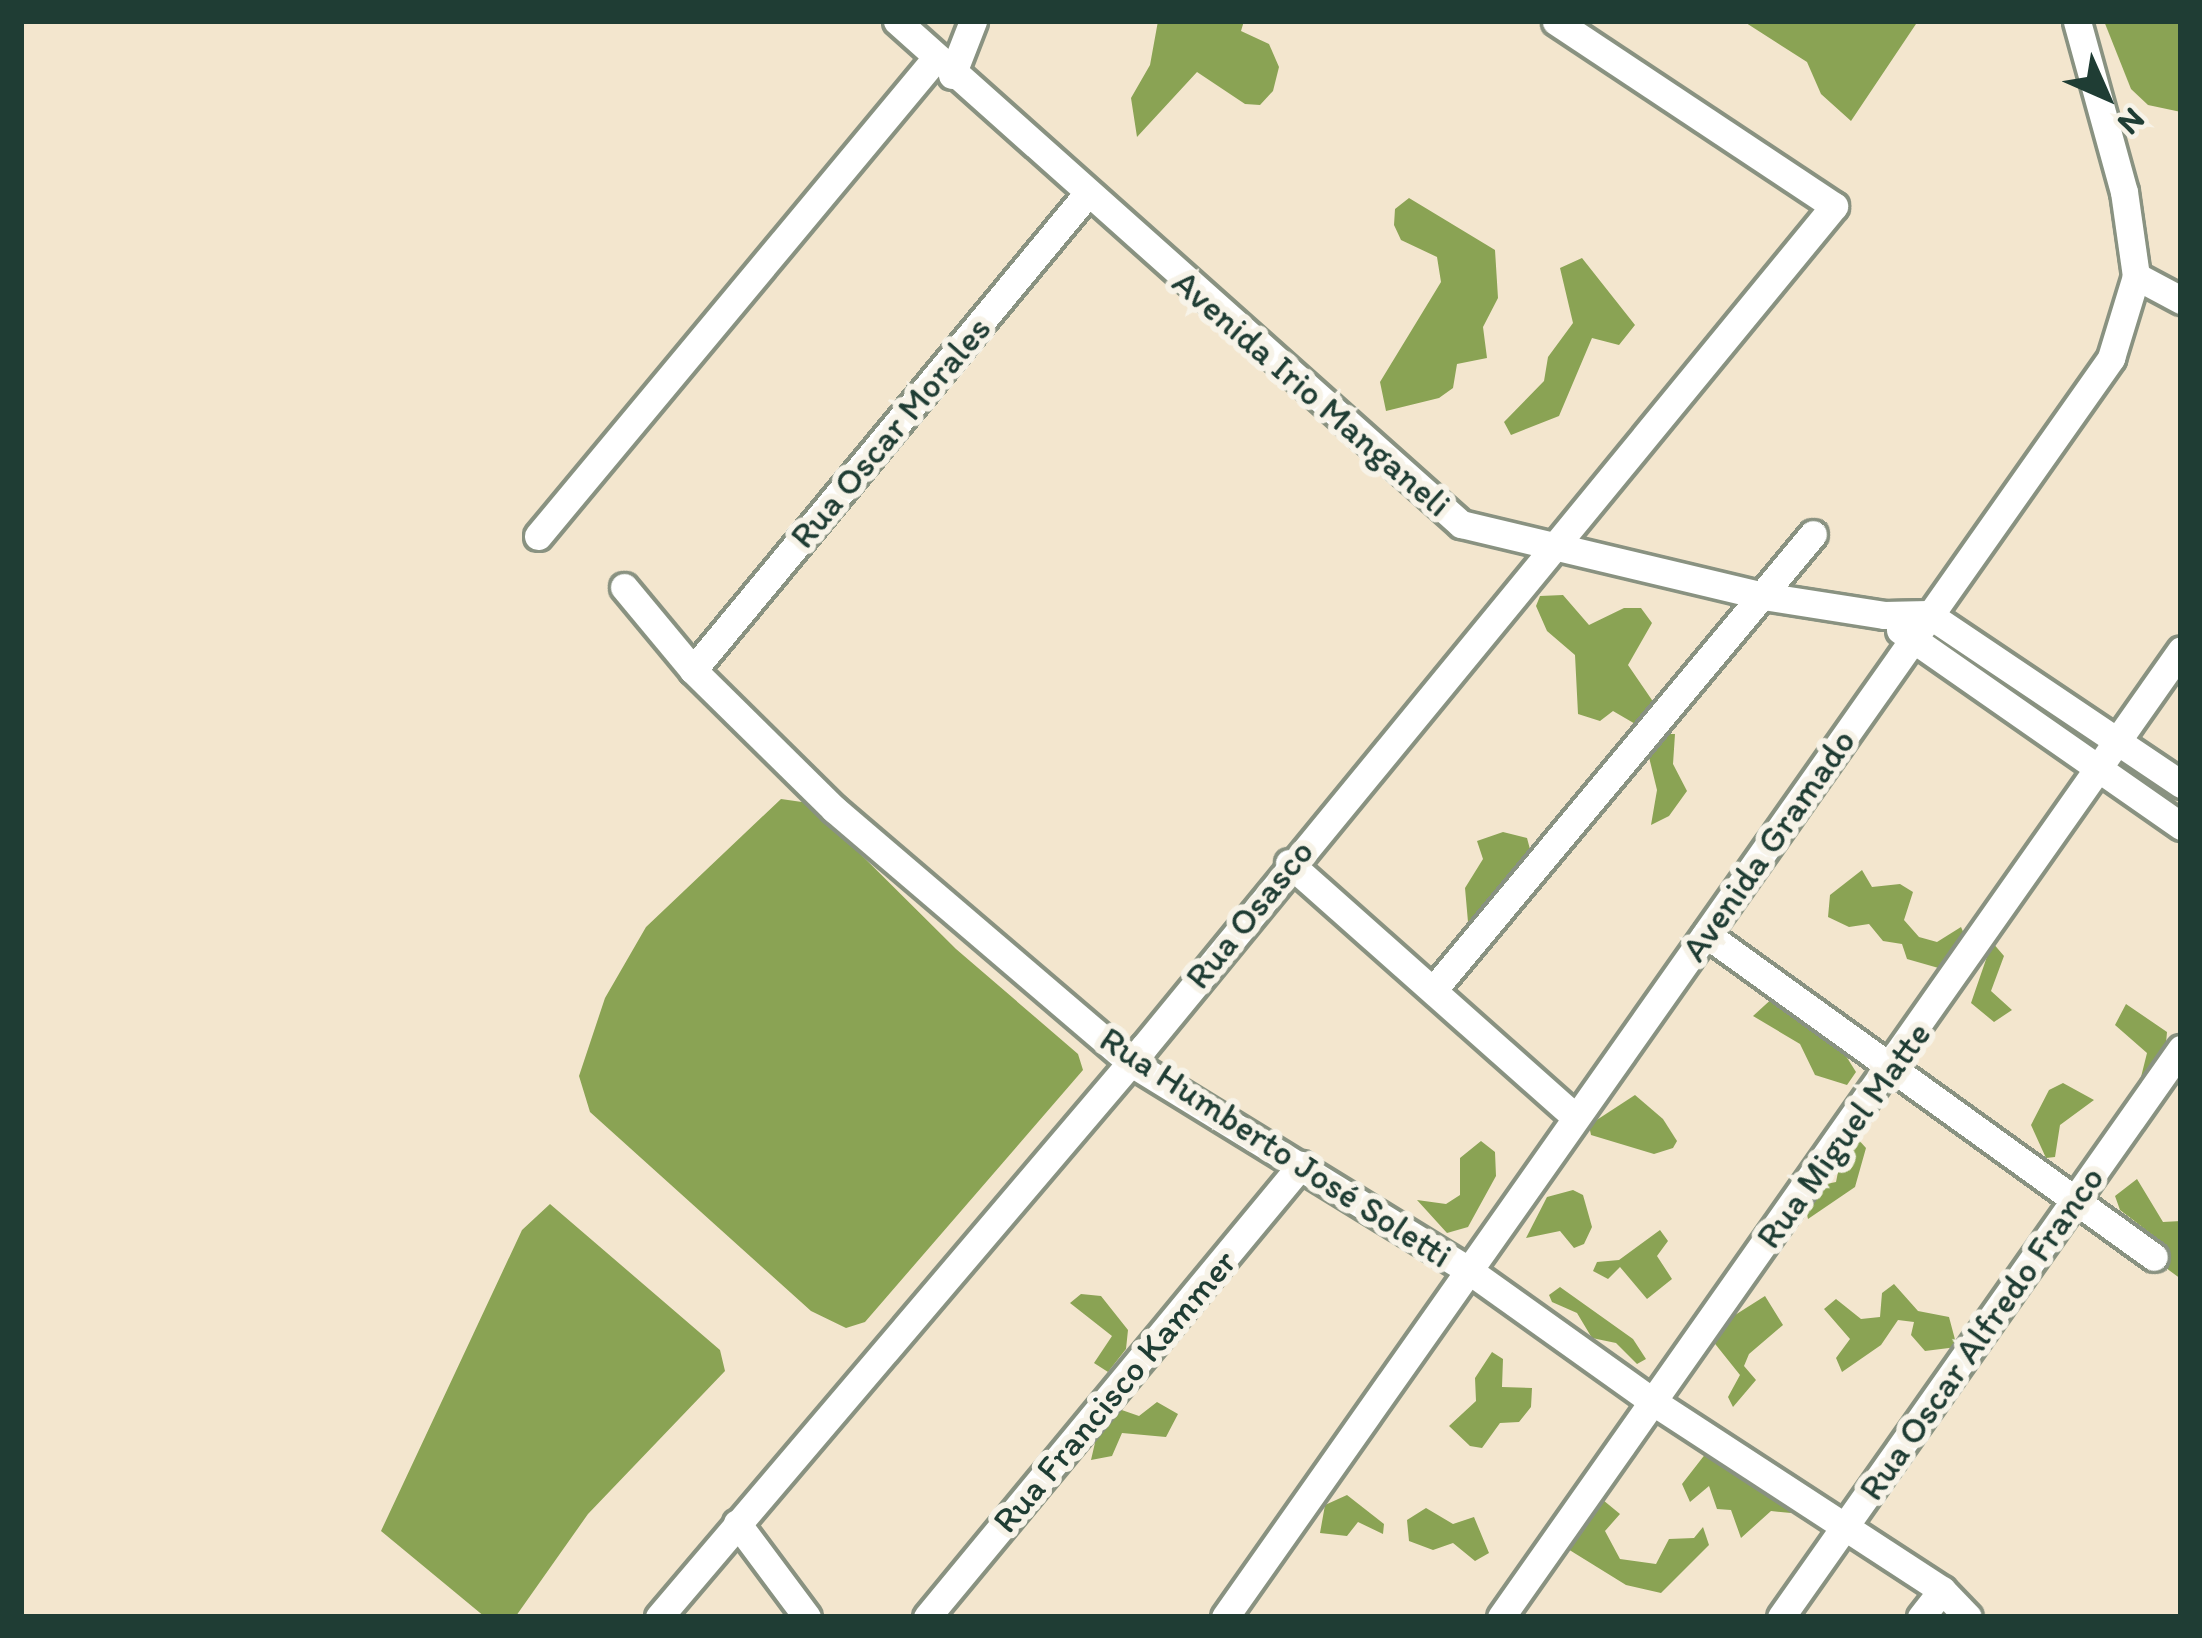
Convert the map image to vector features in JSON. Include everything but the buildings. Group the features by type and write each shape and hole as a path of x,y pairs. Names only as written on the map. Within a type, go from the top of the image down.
{"street":[{"name":"Avenida Irio Manganeli","path":"897,21 1462,524 1763,596 1883,615 1928,614"},
{"path":"538,536 944,67 974,21"},
{"name":"Rua Osasco","path":"659,1617 1130,1062 1289,863 1555,548 1834,206 1556,21"},
{"name":"Avenida Gramado","path":"1237,1613 1574,1114 2111,358 2136,276 2124,192 2077,21"},
{"name":"Rua Oscar Morales","path":"693,670 1087,194"},
{"path":"2136,276 2181,300"},
{"path":"1434,989 1813,534"},
{"name":"Rua Humberto José Soletti","path":"624,587 693,670 834,809 1130,1062 1467,1269 1652,1401 1942,1590 1968,1617"},
{"path":"1928,614 2181,784"},
{"path":"1883,615 1911,641 2181,826"},
{"name":"Rua Miguel Matte","path":"1501,1617 1892,1068 2181,650"},
{"path":"1289,863 1574,1114"},
{"path":"1706,934 2154,1257"},
{"name":"Rua Oscar Alfredo Franco","path":"1781,1617 2181,1049"},
{"name":"Rua Francisco Kammer","path":"927,1617 1301,1165"},
{"path":"737,1523 807,1617"},
{"path":"1921,1617 1942,1590"}],"green space":[{"path":"1158,21 1244,21 1241,31 1269,44 1279,67 1273,91 1260,105 1245,104 1197,72 1137,137 1131,98 1150,65"},
{"path":"1743,21 1918,21 1851,121 1821,94 1807,62"},
{"path":"2104,21 2181,21 2181,112 2148,105 2131,89"},
{"path":"1409,198 1495,250 1498,298 1483,327 1487,358 1457,364 1453,388 1439,398 1386,411 1380,382 1441,282 1437,257 1401,240 1394,225 1395,209"},
{"path":"1582,258 1635,325 1619,345 1592,338 1559,416 1511,435 1504,422 1544,381 1548,357 1573,323 1560,268"},
{"path":"1563,595 1589,625 1624,608 1641,608 1652,623 1628,665 1654,703 1637,725 1613,711 1600,721 1578,714 1575,655 1547,631 1536,606 1540,596"},
{"path":"1662,734 1675,734 1673,764 1687,791 1669,816 1651,825 1657,790 1648,753"},
{"path":"781,799 809,803 956,949 1078,1054 1083,1070 865,1322 846,1328 811,1311 590,1112 579,1076 605,998 646,927"},
{"path":"1503,832 1527,838 1531,853 1476,922 1468,922 1465,888 1483,859 1477,841"},
{"path":"1862,870 1872,887 1900,884 1913,892 1904,920 1919,937 1937,942 1961,927 1965,936 1942,969 1907,959 1902,944 1883,941 1869,924 1849,927 1828,917 1830,895"},
{"path":"1992,942 2004,956 1991,991 2012,1010 1994,1022 1971,1003"},
{"path":"1776,995 1831,1032 1856,1072 1847,1085 1815,1075 1800,1044 1753,1016"},
{"path":"2126,1004 2167,1032 2165,1055 2141,1077 2147,1053 2115,1025"},
{"path":"2063,1083 2094,1100 2060,1125 2055,1157 2046,1158 2031,1125 2049,1090"},
{"path":"1635,1095 1663,1119 1677,1141 1673,1148 1654,1154 1591,1135 1589,1125"},
{"path":"1857,1138 1866,1148 1855,1187 1808,1219 1805,1205 1816,1186 1836,1182 1841,1157"},
{"path":"1481,1141 1495,1152 1496,1176 1468,1227 1447,1233 1417,1200 1446,1204 1460,1195 1460,1158"},
{"path":"2137,1179 2163,1222 2181,1221 2181,1279 2166,1268 2158,1239 2120,1210 2115,1196"},
{"path":"1573,1190 1583,1195 1592,1227 1584,1244 1574,1248 1560,1231 1526,1238 1547,1197"},
{"path":"550,1204 720,1350 725,1371 588,1514 516,1616 485,1617 381,1531 522,1230"},
{"path":"1660,1230 1668,1241 1657,1256 1672,1279 1647,1299 1620,1267 1608,1279 1593,1271 1597,1262 1619,1260"},
{"path":"1894,1284 1918,1311 1949,1317 1957,1347 1925,1351 1911,1335 1914,1322 1898,1320 1881,1345 1842,1372 1836,1358 1850,1339 1824,1309 1836,1299 1861,1319 1880,1317 1882,1293"},
{"path":"1560,1287 1633,1339 1646,1359 1637,1364 1616,1343 1592,1338 1577,1313 1552,1302 1549,1295"},
{"path":"1081,1294 1101,1296 1128,1330 1126,1349 1108,1372 1094,1363 1112,1336 1070,1303"},
{"path":"1765,1296 1783,1325 1749,1354 1744,1366 1756,1380 1733,1407 1728,1397 1740,1375 1712,1340 1724,1322"},
{"path":"1492,1352 1503,1359 1502,1387 1532,1388 1531,1407 1519,1422 1500,1423 1482,1448 1470,1446 1449,1426 1476,1401 1475,1378"},
{"path":"1157,1402 1178,1414 1166,1437 1122,1433 1112,1456 1091,1460 1100,1421 1116,1408 1139,1416"},
{"path":"1710,1448 1786,1497 1791,1513 1771,1511 1741,1538 1731,1510 1717,1509 1709,1486 1690,1502 1682,1484"},
{"path":"1347,1495 1384,1524 1383,1534 1358,1522 1347,1536 1320,1533 1325,1505"},
{"path":"1603,1500 1620,1514 1605,1531 1620,1559 1656,1564 1669,1539 1694,1538 1703,1527 1709,1545 1661,1593 1626,1585 1563,1546"},
{"path":"1426,1508 1453,1524 1474,1517 1489,1553 1475,1561 1453,1543 1433,1550 1409,1541 1407,1520"}]}
